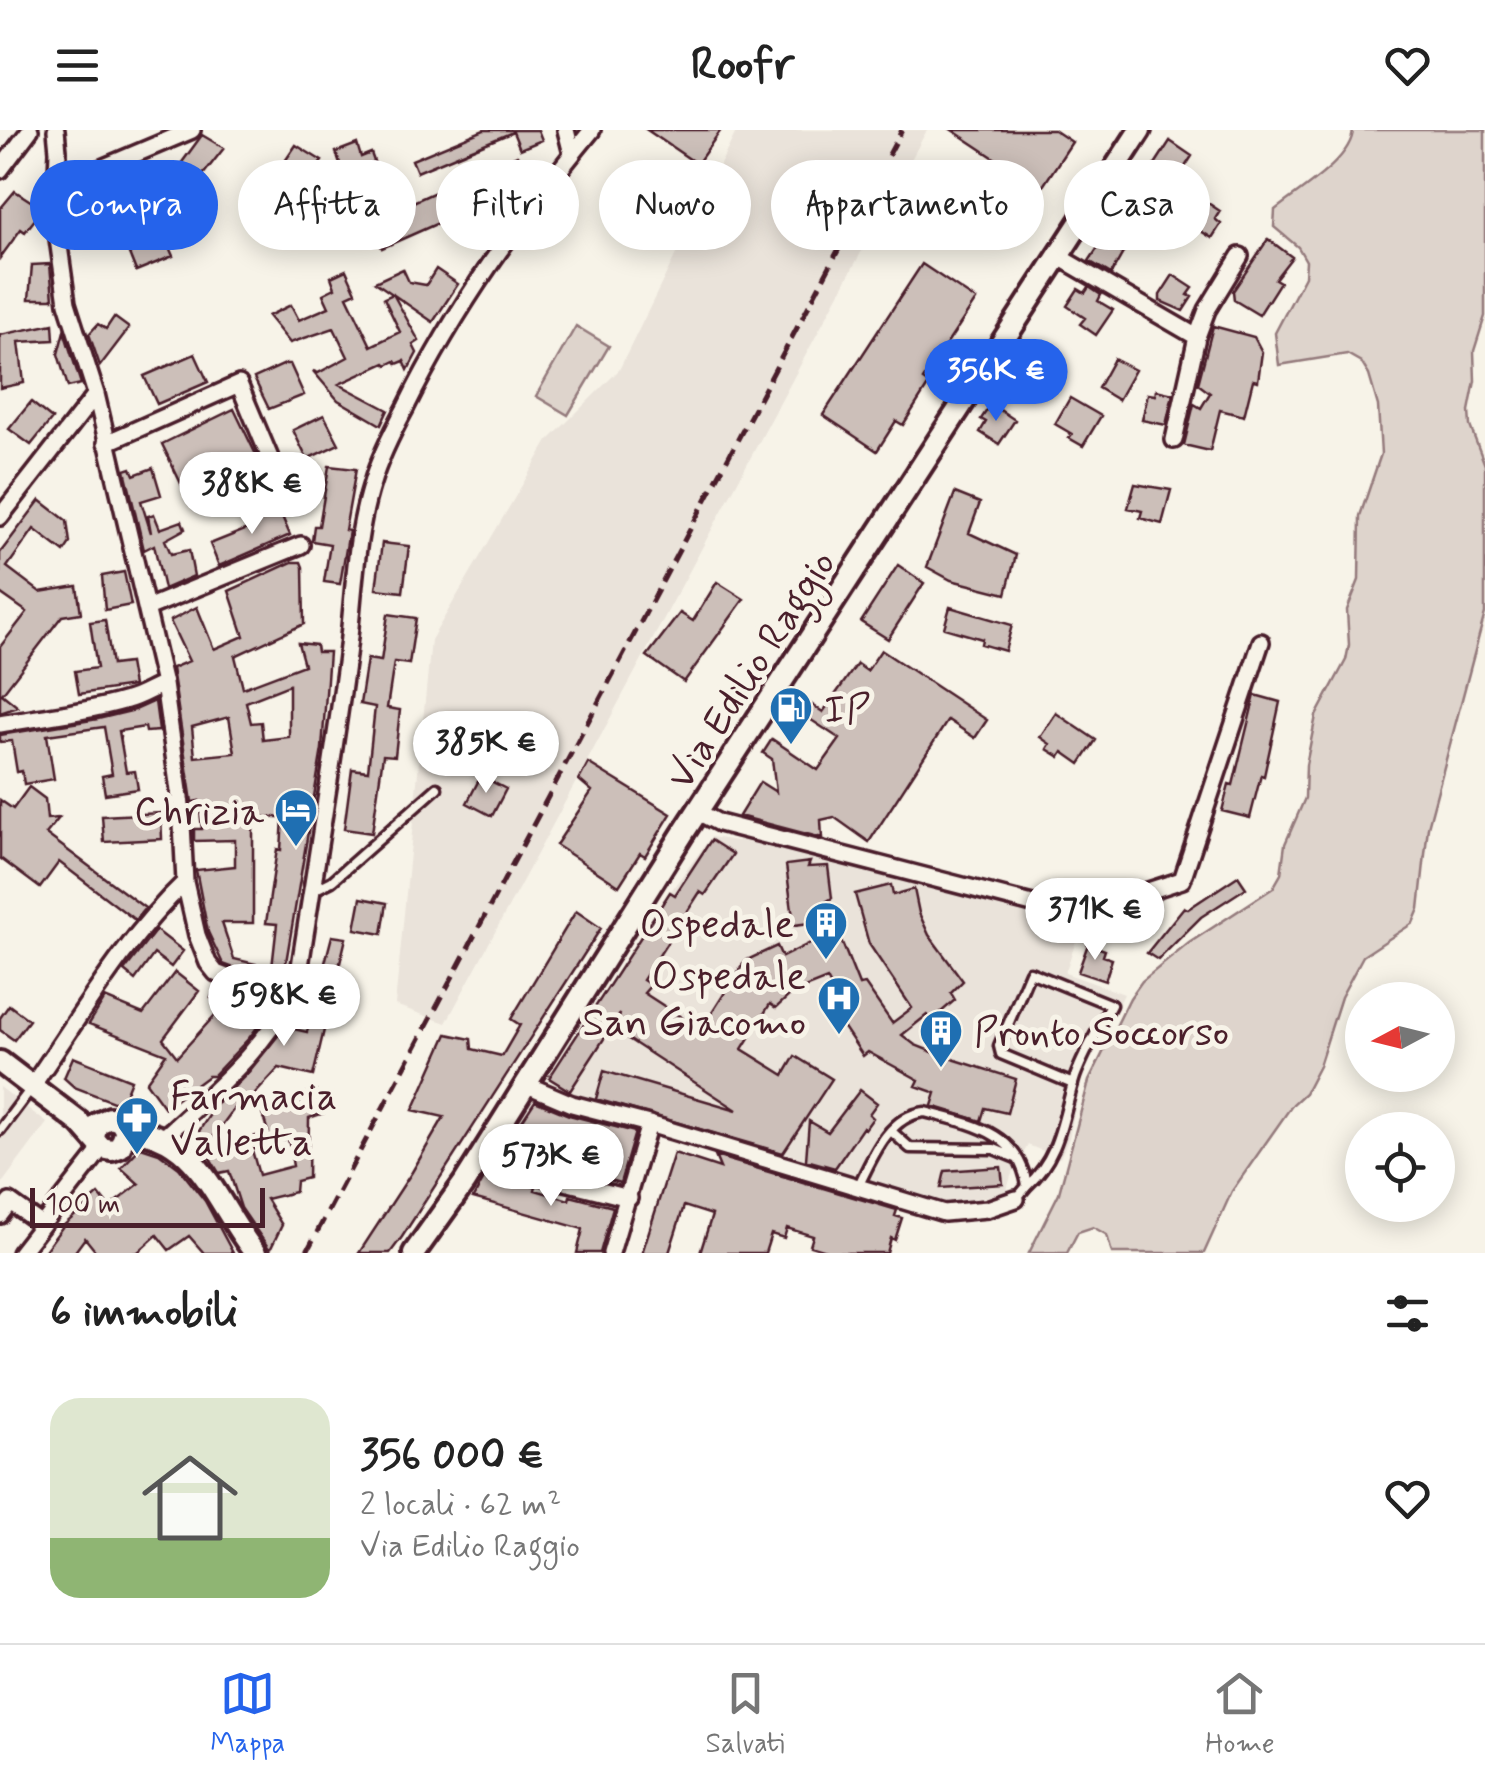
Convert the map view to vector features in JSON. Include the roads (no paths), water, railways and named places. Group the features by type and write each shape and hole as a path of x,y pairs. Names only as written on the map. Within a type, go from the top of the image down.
{"main road":[{"name":"Via Edilio Raggio","path":"414,1253 464,1183 698,812 1140,130"},
{"path":"0,1062 99,1135 115,1118 126,1132 168,1133 194,1162 255,1253"}],"street":[{"path":"0,170 30,130"},
{"path":"56,130 57,160"},
{"path":"122,160 192,130"},
{"path":"566,130 572,154"},
{"path":"168,1133 201,1105 250,1053 289,1001 298,978 372,483 431,354 532,205 592,130"},
{"path":"60,250 67,304 96,394 164,684 181,804 185,882 197,935 216,973 289,1001"},
{"path":"1174,440 1197,337 1207,310 1240,256"},
{"path":"1059,257 1197,337"},
{"path":"106,443 239,384 270,458"},
{"path":"0,518 96,394"},
{"path":"147,608 302,546"},
{"path":"698,812 718,823 1075,915 1182,880 1261,642"},
{"path":"0,724 122,702 164,684"},
{"path":"32,1086 104,980 166,900 185,882"},
{"path":"525,1084 572,1104 944,1213 987,1210 1016,1199"},
{"path":"610,1253 649,1124"},
{"path":"20,1253 99,1135"},
{"path":"478,1160 629,1198"},
{"path":"3,1203 42,1224"}],"lane":[{"path":"312,891 332,882 436,788"},
{"path":"1016,1199 1044,1170 1056,1147 1074,1084 1111,1005 1030,972 999,1046 1001,1054 1074,1084"},
{"path":"0,1130 32,1086"},
{"path":"858,1187 876,1150 892,1131 914,1113 925,1112 989,1130 1016,1158 1026,1173 1028,1186"},
{"path":"892,1131 910,1148 994,1149 1016,1158"}],"railway":[{"path":"306,1253 902,130"}],"place":[{"name":"IP","path":"791,746"},
{"name":"Chrizia","path":"296,848"},
{"name":"Ospedale","path":"826,961"},
{"name":"Ospedale San Giacomo","path":"839,1036"},
{"name":"Pronto Soccorso","path":"941,1069"},
{"name":"Farmacia Valletta","path":"137,1156"}]}
